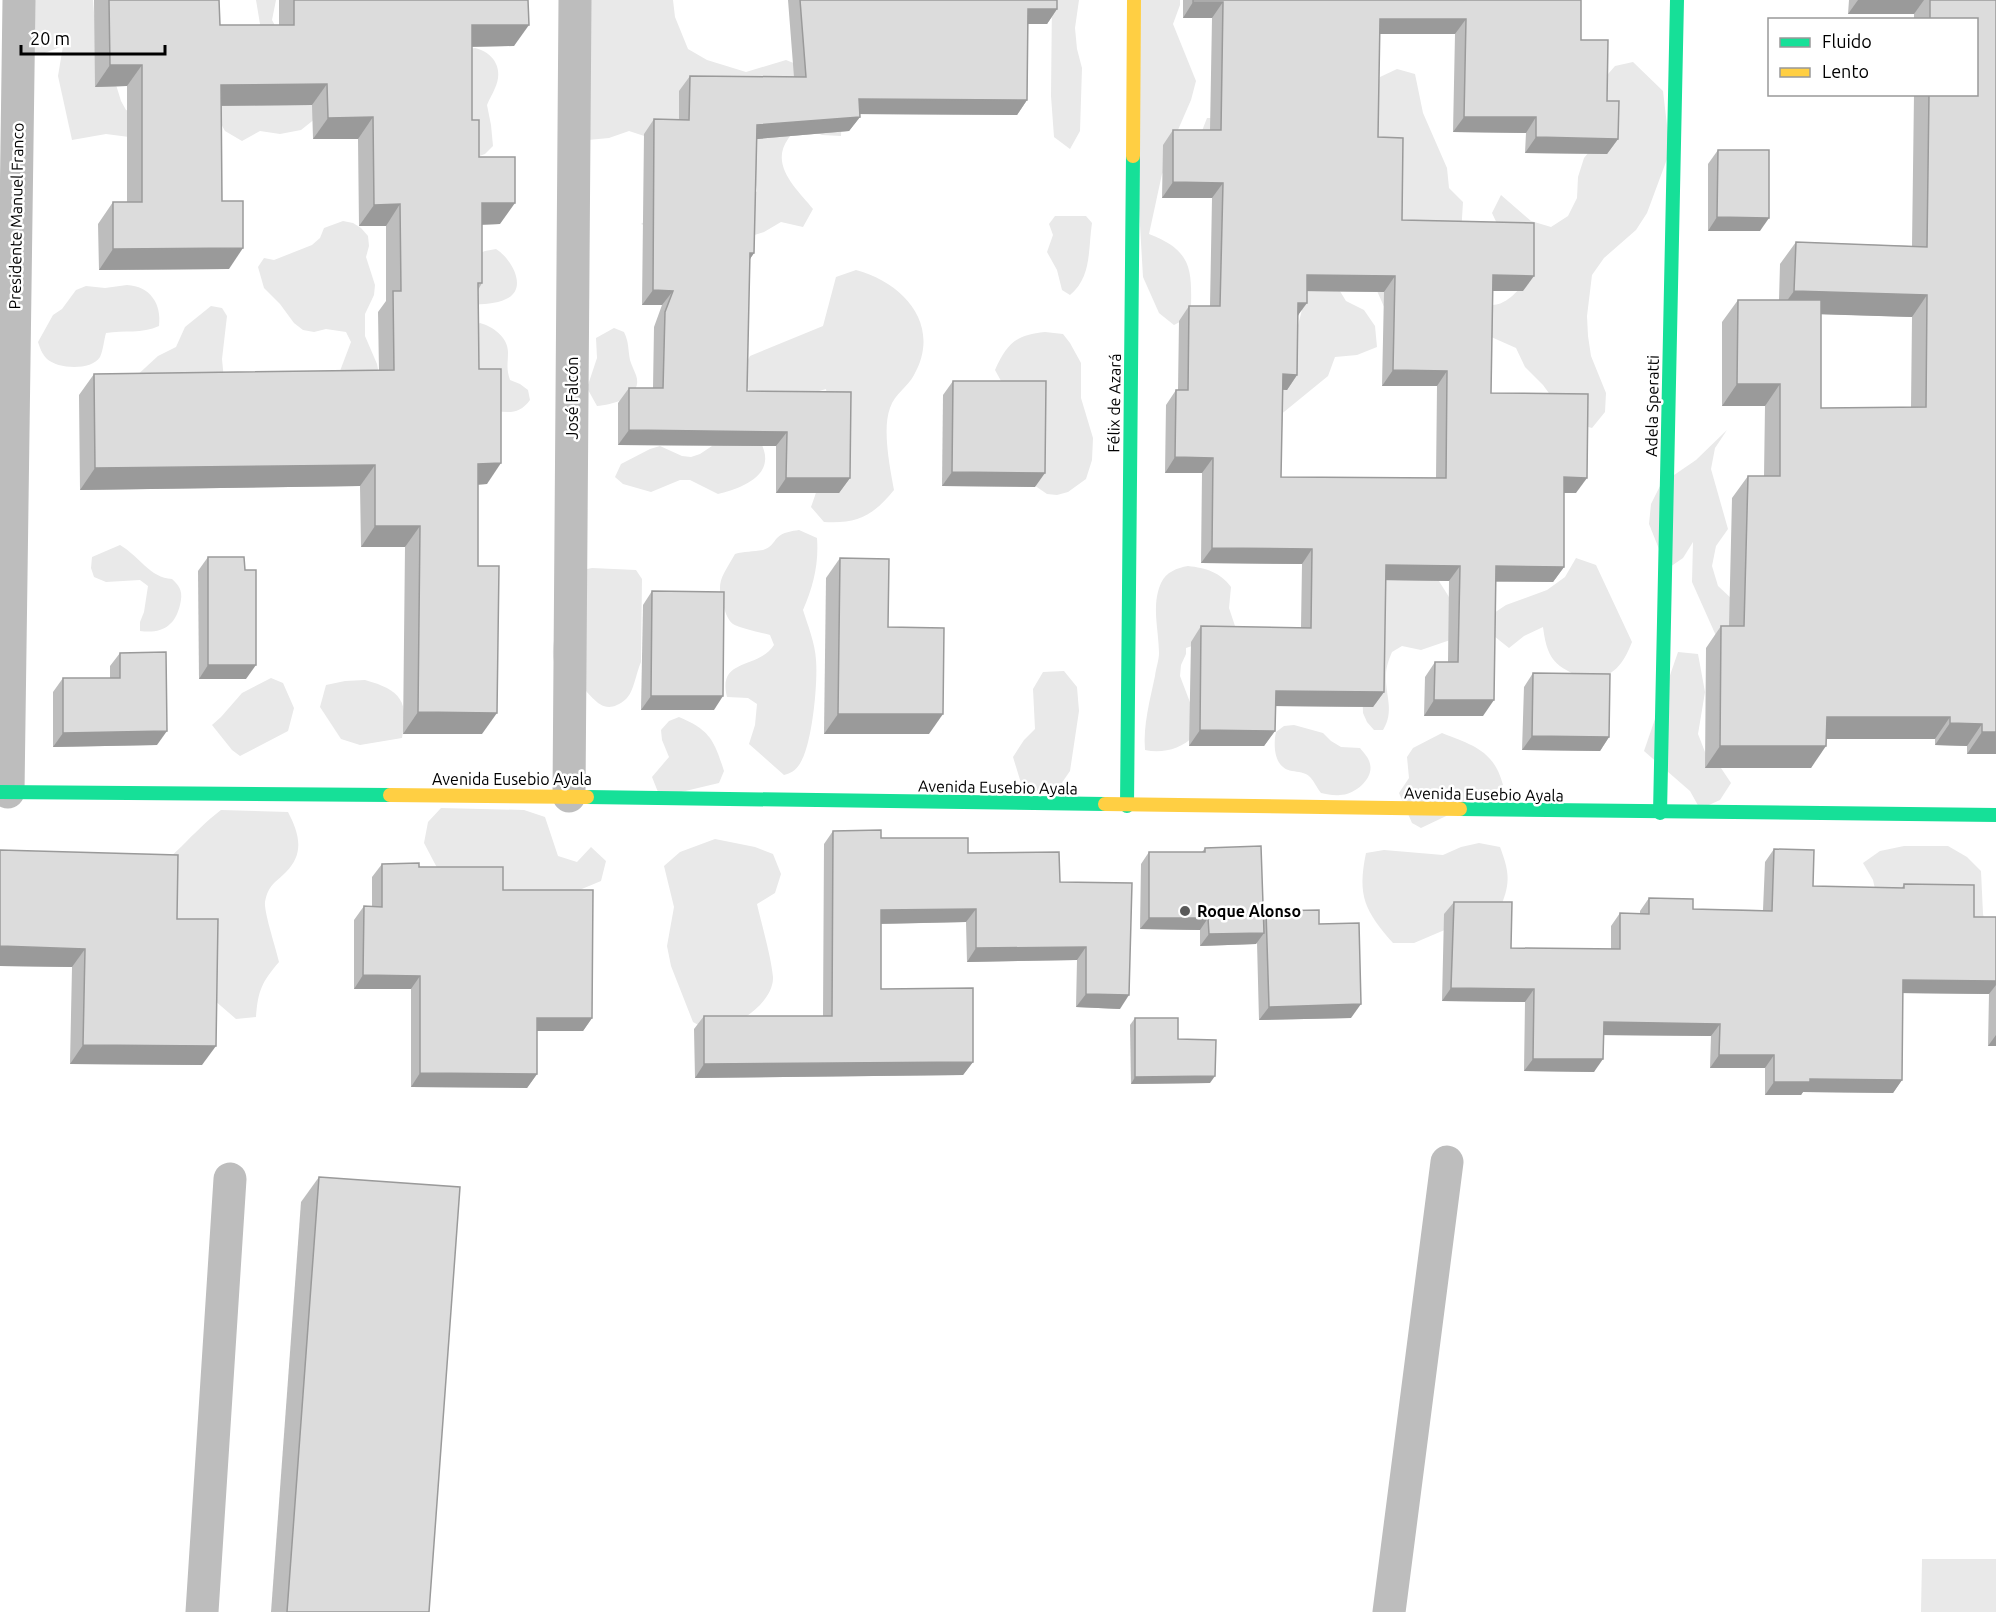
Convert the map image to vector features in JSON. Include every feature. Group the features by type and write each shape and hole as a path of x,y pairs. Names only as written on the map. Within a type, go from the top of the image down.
{"street":[{"name":"Presidente Manuel Franco","path":"4,792 19,0"},
{"name":"José Falcón","path":"569,796 575,0"},
{"name":"Félix de Azará","path":"1126,806 1134,0"},
{"name":"Adela Speratti","path":"1660,813 1677,0"},
{"name":"Avenida Eusebio Ayala","path":"4,792 569,796 1126,806 1996,815"},
{"path":"1389,1612 1447,1162"},
{"path":"202,1612 230,1179"}],"shaded area":[{"path":"30,0 93,0 94,13 121,101 126,110 136,113 129,137 106,134 72,140 58,76 63,46 42,54 29,53"},
{"path":"256,0 276,0 272,20 282,38 302,46 316,118 301,130 280,134 260,131 242,141 225,131 216,115 260,24"},
{"path":"570,0 673,0 675,17 688,49 707,60 746,72 786,60 806,68 842,116 841,136 822,135 802,126 789,137 783,149 782,159 788,177 813,209 803,227 781,222 764,232 742,239 661,232 641,224 657,212 746,207 757,191 754,172 629,131 609,138 588,140"},
{"path":"1052,0 1079,0 1075,28 1082,68 1080,131 1070,149 1054,137 1051,96"},
{"path":"1127,0 1180,0 1173,24 1196,81 1191,100 1174,139 1175,159 1162,174 1149,234 1175,248 1188,266 1191,316 1174,325 1159,313 1143,277"},
{"path":"475,48 487,53 498,68 498,81 487,105 493,146 485,154 465,161 464,50"},
{"path":"1633,62 1663,91 1670,151 1647,213 1636,230 1604,258 1592,275 1587,316 1588,336 1591,356 1606,393 1605,412 1592,428 1570,422 1543,385 1525,367 1516,348 1480,332 1399,341 1374,284 1335,283 1346,301 1364,310 1375,326 1377,347 1357,355 1335,357 1328,376 1279,416 1279,358 1298,325 1308,287 1200,136 1207,118 1246,118 1376,98 1380,77 1397,69 1415,74 1423,113 1447,168 1449,188 1463,202 1457,299 1494,305 1508,299 1525,283 1492,213 1501,195 1531,221 1551,227 1568,216 1577,198 1578,177 1584,158 1598,141 1602,81 1615,66"},
{"path":"1055,216 1086,216 1092,223 1086,271 1077,288 1070,295 1062,290 1057,270 1047,252 1053,235 1049,224"},
{"path":"343,221 353,223 368,236 369,246 366,257 375,285 374,295 365,314 365,336 377,364 381,385 345,390 340,371 351,342 346,332 326,329 314,332 303,330 294,323 264,288 258,267 264,258 274,260 312,245 320,238 324,228"},
{"path":"496,249 512,266 517,281 516,288 513,294 502,301 472,305 466,259"},
{"path":"856,270 889,285 903,296 913,309 921,323 924,339 922,357 914,375 892,403 888,417 888,449 894,490 879,506 864,516 846,522 824,522 811,507 827,449 829,419 826,389 790,400 751,394 740,375 750,356 823,326 836,277"},
{"path":"127,285 142,289 153,298 158,310 159,326 140,331 106,333 100,357 89,365 74,367 59,365 45,357 38,342 53,315 62,309 76,290 86,286 105,288"},
{"path":"211,306 222,308 227,316 222,359 224,380 133,379 158,356 176,347 185,327"},
{"path":"480,323 502,337 508,352 510,380 528,390 530,400 520,409 503,412 483,409 471,328"},
{"path":"614,328 624,332 626,336 637,386 629,396 623,399 597,406 587,388 597,358 596,338"},
{"path":"1035,333 1063,334 1081,363 1081,398 1093,438 1092,460 1086,479 1068,492 1057,495 1047,494 1031,483 1006,390 995,370 1013,342"},
{"path":"1727,430 1715,448 1711,469 1728,529 1716,546 1712,566 1718,586 1733,600 1775,613 1717,638 1692,582 1693,542 1683,558 1667,569 1649,524 1651,504 1661,484 1696,460"},
{"path":"718,442 761,442 765,458 759,474 747,484 718,494 690,480 680,480 651,492 623,484 615,477 621,464 650,449 660,446 682,456 691,457"},
{"path":"799,530 817,538 814,575 803,610 814,647 816,684 811,730 804,757 796,769 784,775 749,744 755,725 757,704 748,698 727,697 725,684 733,670 767,653 774,645 770,635 740,627 731,622 721,599 720,586 723,574 735,554 765,549 782,534"},
{"path":"120,545 157,575 172,579 180,590 178,612 171,623 161,630 140,631 148,586 140,580 106,582 94,577 91,568 92,557"},
{"path":"1576,558 1596,565 1632,642 1625,658 1617,668 1590,683 1563,668 1552,658 1543,627 1524,636 1509,648 1494,636 1488,617 1506,605 1547,590 1565,577"},
{"path":"1188,566 1212,572 1231,587 1229,608 1235,626 1228,634 1186,648 1180,676 1191,705 1194,736 1171,749 1145,750 1146,722 1159,656 1156,609 1158,591 1163,579 1169,573"},
{"path":"592,568 636,570 642,579 641,662 629,696 618,705 610,707 598,703 577,682 560,672 554,662 554,640 566,602 582,570"},
{"path":"1373,578 1437,578 1449,597 1459,637 1421,650 1402,646 1392,652 1386,672 1389,710 1387,723 1383,730 1374,730 1363,713 1362,682"},
{"path":"1678,652 1698,654 1705,692 1698,734 1705,752 1719,765 1731,783 1720,800 1700,809 1690,791 1644,751"},
{"path":"1064,671 1077,687 1079,711 1070,771 1059,787 1024,793 1013,757 1024,740 1035,729 1033,689 1043,672"},
{"path":"271,678 283,683 294,708 288,731 240,756 232,750 212,725 242,693"},
{"path":"365,680 387,688 400,699 404,715 402,738 360,745 341,739 320,707 326,685"},
{"path":"679,717 698,727 709,737 724,771 719,783 660,797 652,777 669,757 662,740 661,730 669,721"},
{"path":"1294,725 1323,733 1341,747 1360,748 1370,764 1369,775 1362,785 1345,794 1321,793 1308,775 1281,766 1275,750 1276,732 1284,726"},
{"path":"1442,733 1472,745 1488,756 1499,773 1503,785 1486,797 1421,828 1412,823 1399,793 1409,778 1407,757 1413,748"},
{"path":"441,808 524,810 545,817 558,856 577,862 591,847 606,861 601,881 565,896 528,896 506,889 486,890 444,881 424,843 428,822"},
{"path":"221,810 288,812 297,835 296,858 270,888 266,896 265,907 279,962 262,987 256,1017 236,1019 206,993 140,881 162,865"},
{"path":"715,839 755,847 773,854 781,874 775,893 757,904 770,960 772,986 761,1004 743,1019 712,1030 693,1022 671,966 667,946 674,907 664,866 680,852"},
{"path":"1479,843 1500,847 1503,855 1507,870 1507,883 1501,906 1414,943 1393,943 1370,912 1363,892 1363,868 1366,853 1384,850 1443,855 1461,847"},
{"path":"1904,846 1948,846 1967,857 1981,871 1983,914 1987,933 1877,898 1873,880 1863,863 1880,851"},
{"path":"1922,1559 1996,1559 1996,1612 1921,1612"}],"building":[{"path":"109,0 219,0 220,25 294,25 294,0 528,0 529,25 472,25 472,120 479,120 479,157 515,157 515,203 482,203 482,283 478,283 479,369 501,369 501,463 478,464 478,566 499,566 497,713 418,712 420,526 375,526 375,465 95,468 94,374 394,370 393,291 401,291 400,204 374,205 373,117 328,118 327,84 221,85 222,201 243,201 243,248 113,249 113,202 142,202 142,65 110,65"},
{"path":"800,0 1057,0 1057,9 1028,9 1027,100 859,99 860,117 757,125 754,253 750,253 747,391 851,392 850,478 786,478 787,432 629,430 629,388 663,388 665,312 673,291 653,290 654,119 689,120 690,76 806,77"},
{"path":"1193,0 1581,0 1581,40 1608,40 1607,101 1619,101 1618,139 1536,137 1536,117 1464,117 1466,19 1380,19 1378,137 1403,138 1402,220 1534,223 1534,276 1493,275 1491,393 1588,394 1587,478 1564,477 1564,567 1496,566 1494,700 1434,700 1435,662 1458,662 1460,566 1386,565 1384,692 1276,691 1275,731 1200,730 1201,626 1311,628 1312,549 1212,548 1213,458 1175,457 1176,390 1188,390 1189,306 1220,306 1223,183 1173,182 1173,130 1221,130 1223,2 1193,2","holes":["1307,275 1395,276 1393,370 1447,371 1446,478 1281,477 1283,374 1297,375 1298,303 1307,303"]},
{"path":"1930,0 1996,0 1996,732 1982,732 1982,724 1950,723 1950,717 1827,717 1826,746 1720,746 1721,626 1744,626 1748,476 1780,476 1780,384 1737,384 1738,300 1821,300 1821,408 1926,407 1927,295 1794,291 1796,242 1927,247 1929,96 1978,96 1978,18 1930,18"},
{"path":"1718,150 1769,150 1769,218 1717,217"},
{"path":"953,381 1046,381 1045,473 952,472"},
{"path":"208,557 244,557 245,570 256,570 256,665 208,665"},
{"path":"840,558 889,559 888,627 944,628 943,714 838,714"},
{"path":"652,591 724,592 723,696 651,696"},
{"path":"166,652 167,731 63,733 63,678 120,678 120,653"},
{"path":"1533,673 1610,674 1609,737 1532,736"},
{"path":"881,830 881,838 968,838 968,853 1059,852 1060,882 1132,883 1129,995 1086,994 1086,947 976,948 976,909 881,910 881,989 973,988 973,1062 704,1064 704,1016 832,1016 833,831"},
{"path":"1261,846 1264,933 1209,934 1208,918 1149,918 1149,852 1205,852 1205,848"},
{"path":"1774,849 1814,850 1813,886 1904,888 1904,884 1974,885 1974,917 1996,917 1996,981 1903,980 1902,1080 1810,1079 1810,1082 1774,1082 1774,1055 1719,1055 1720,1024 1604,1022 1603,1059 1533,1059 1534,989 1451,988 1454,902 1512,902 1511,948 1620,949 1620,913 1649,914 1649,898 1693,899 1693,909 1772,911"},
{"path":"0,850 178,855 177,919 218,919 216,1046 83,1045 85,949 0,946"},
{"path":"419,863 419,867 503,867 503,890 593,890 592,1018 537,1018 537,1074 420,1073 420,976 363,975 364,906 382,907 382,864"},
{"path":"1319,910 1319,924 1359,923 1361,1004 1269,1007 1266,911"},
{"path":"1135,1018 1178,1018 1178,1039 1216,1040 1215,1076 1135,1077"},
{"path":"319,1177 460,1187 429,1612 287,1612"}],"traffic: fast":[{"path":"1660,813 1677,0"},
{"path":"1127,806 1133,156"},
{"path":"0,792 390,795"},
{"path":"587,797 1105,804"},
{"path":"1460,809 1996,815"}],"traffic: slow":[{"path":"1133,156 1134,0"},
{"path":"390,795 587,797"},
{"path":"1105,804 1460,809"}],"place":[{"name":"Roque Alonso","path":"1185,911"}]}
